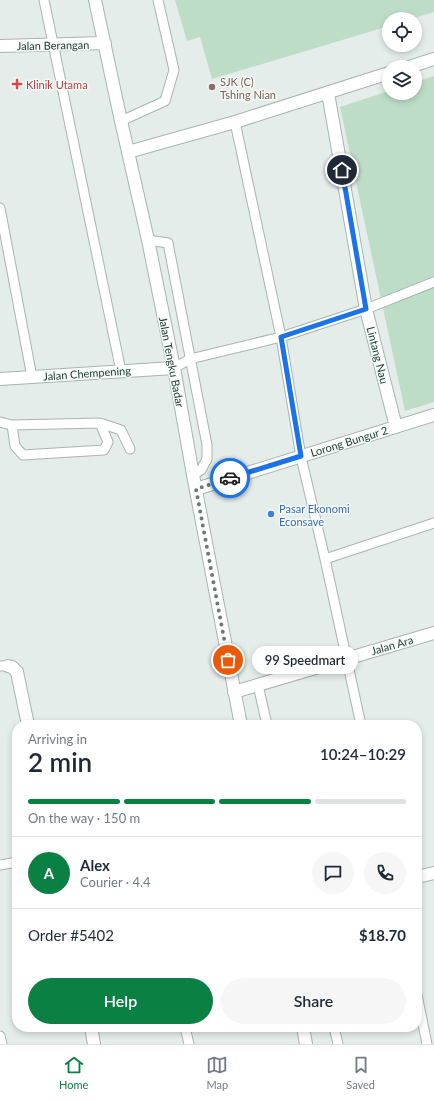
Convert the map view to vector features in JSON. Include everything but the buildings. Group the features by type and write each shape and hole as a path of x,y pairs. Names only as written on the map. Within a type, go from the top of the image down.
{"street":[{"name":"Jalan Tengku Badar","path":"96,0 174,368 240,720"},
{"name":"Jalan Berangan","path":"0,46 105,43"},
{"path":"422,63 434,59"},
{"path":"128,152 235,122 382,75"},
{"name":"Lintang Nau","path":"328,93 366,309 396,427"},
{"name":"Jalan Chempening","path":"0,379 174,368"},
{"name":"Lorong Bungur 2","path":"196,489 434,415"},
{"name":"Jalan Ara","path":"234,692 434,633"},
{"path":"4,666 12,667 17,672 27,720"},
{"path":"422,876 434,873"},
{"path":"92,1032 94,1044"},
{"path":"304,1032 306,1044"}],"lane":[{"path":"44,0 121,371"},
{"path":"121,121 165,101 174,70 158,0"},
{"path":"235,122 281,337 301,456 360,720"},
{"path":"0,208 32,377"},
{"path":"148,240 168,243 207,445 207,459 201,470 193,475"},
{"path":"174,368 190,358 281,337 366,309 434,282"},
{"path":"0,422 12,425 100,423 121,430 130,449"},
{"path":"12,425 15,446 23,456 104,450 108,442 100,423"},
{"path":"325,559 434,523"},
{"path":"258,685 266,720"},
{"path":"0,865 12,863"},
{"path":"422,1020 427,1044"},
{"path":"186,1032 189,1044"},
{"path":"335,1032 338,1044"},
{"path":"0,1036 2,1044"}],"green space":[{"path":"175,0 434,0 434,12 422,16 422,12 382,12 382,28 212,79 200,37 187,41"},
{"path":"434,76 434,402 405,411 340,107 382,93 382,100 422,100 422,80"}],"way so far":[{"path":"228,660 196,489 230,478"}],"place":[{"name":"Klinik Utama","path":"17,84"},
{"name":"SJK (C) Tshing Nian","path":"212,87"},
{"name":"Pasar Ekonomi Econsave","path":"271,514"},
{"name":"99 Speedmart","path":"228,660"}],"route":[{"path":"230,478 301,456 281,337 366,309 342,170"}]}
